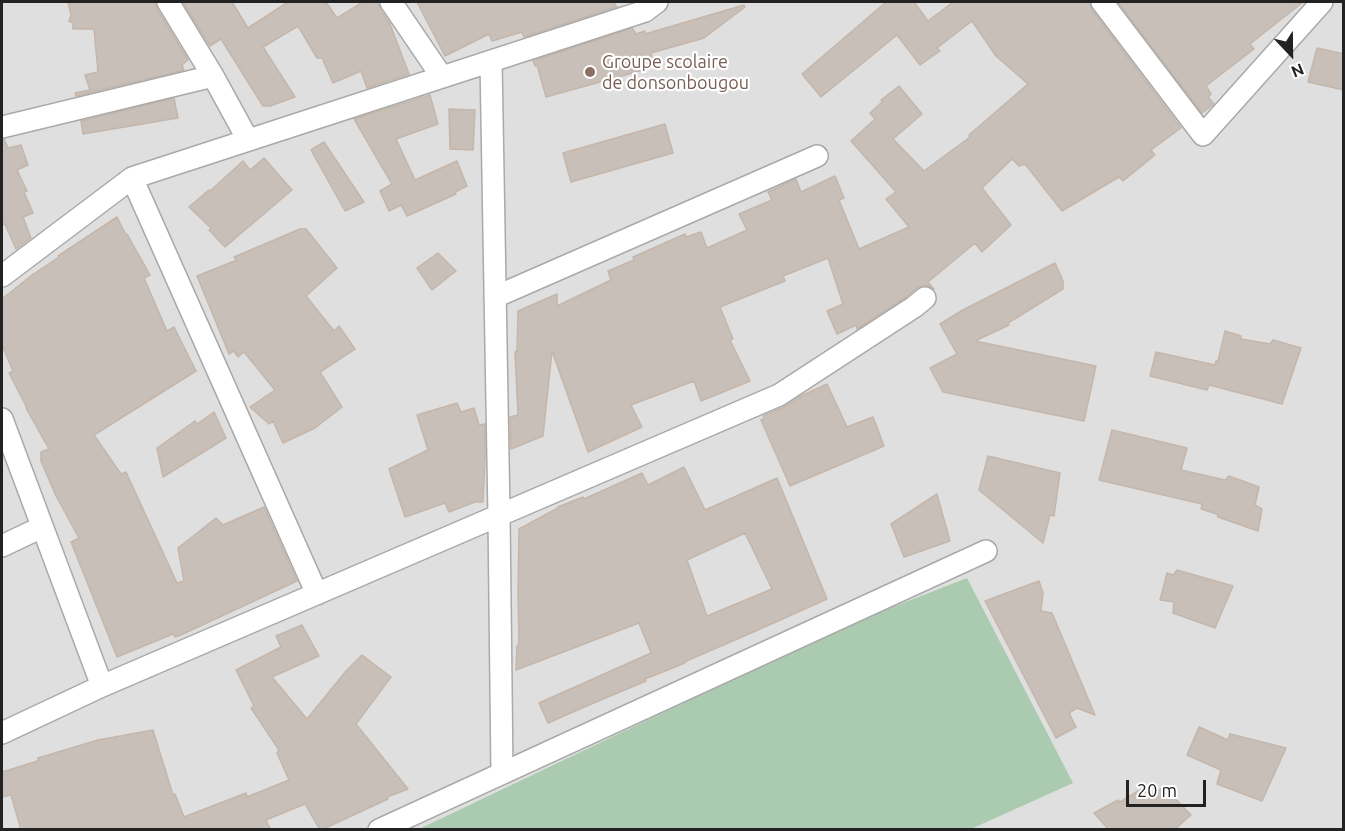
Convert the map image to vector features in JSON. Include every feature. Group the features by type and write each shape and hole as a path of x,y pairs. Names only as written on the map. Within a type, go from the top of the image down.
{"street":[{"path":"168,2 213,76 248,140"},
{"path":"391,2 442,77"},
{"path":"1102,2 1203,135 1322,2"},
{"path":"2,276 132,178 491,61 647,5"},
{"path":"491,61 502,773"},
{"path":"2,127 213,76"},
{"path":"495,297 817,156"},
{"path":"132,178 317,594"},
{"path":"2,733 102,686 779,395 925,298"},
{"path":"2,419 102,686"},
{"path":"2,546 42,527"},
{"path":"380,830 986,551"}],"shaded area":[{"path":"2,2 1343,2 1343,829 2,829"}],"green space":[{"path":"967,578 1073,783 971,829 417,830 847,625"}],"building":[{"path":"68,2 155,2 188,60 182,65 184,70 76,96 75,93 90,90 85,75 98,72 94,29 73,29 73,23 69,21 71,15"},
{"path":"183,2 232,2 248,28 288,2 326,2 337,18 363,2 378,2 390,24 409,74 367,88 361,71 333,83 322,58 317,58 298,26 263,47 295,97 270,106 263,106 221,39 210,46"},
{"path":"417,2 613,2 617,7 524,37 522,32 492,41 489,34 445,56"},
{"path":"886,2 914,2 928,21 953,2 1090,2 1092,10 1181,128 1151,150 1155,155 1123,181 1119,177 1062,211 1025,164 1019,166 1012,159 982,188 1011,225 982,252 975,243 928,282 934,289 924,285 917,288 857,329 856,325 837,334 827,311 843,304 828,258 783,276 785,281 720,307 733,339 730,340 750,381 701,401 694,381 631,405 642,427 588,452 552,351 543,436 511,449 510,417 518,415 515,352 517,351 518,311 557,294 557,306 611,280 608,271 685,234 686,237 701,232 707,248 747,230 739,214 772,200 768,192 796,179 801,192 835,176 844,198 839,200 859,249 909,227 886,199 896,192 851,141 875,119 870,113 882,102 881,100 899,86 922,114 893,139 924,171 970,137 969,135 1028,84 996,56 972,21 937,48 940,51 920,65 897,35 821,97 802,74"},
{"path":"1118,2 1303,2 1250,44 1254,49 1206,86 1211,94 1208,97 1214,104 1202,113"},
{"path":"744,5 745,7 704,38 651,53 654,67 546,97 537,65 535,66 533,61 632,28 636,34 645,31 645,34"},
{"path":"1317,48 1344,54 1344,90 1308,82"},
{"path":"430,95 438,124 396,139 415,180 457,161 467,186 455,192 456,194 407,216 401,205 389,211 380,191 392,184 354,119"},
{"path":"174,98 178,118 83,134 81,121"},
{"path":"449,109 475,110 473,150 450,149"},
{"path":"665,124 673,153 571,182 563,153"},
{"path":"2,139 8,148 21,145 28,165 17,170 27,191 24,192 33,213 23,217 31,238 16,249 5,224 2,225"},
{"path":"324,142 364,202 345,211 311,150"},
{"path":"264,158 292,190 225,247 209,230 211,228 189,207 243,161 250,170"},
{"path":"117,217 150,275 144,278 167,331 174,327 196,371 94,435 121,474 126,472 177,583 184,581 178,548 216,518 223,525 264,507 297,581 183,634 175,637 173,634 117,657 71,542 79,538 56,496 41,461 41,452 49,449 9,373 13,371 2,345 2,299 58,256"},
{"path":"300,229 306,229 337,268 306,296 334,331 339,326 355,349 320,372 342,407 315,428 283,443 273,421 269,424 250,407 275,390 244,352 238,357 234,351 229,354 197,276 237,260 234,257"},
{"path":"438,253 456,271 432,290 417,268"},
{"path":"1055,263 1063,281 1063,289 1008,323 1009,325 975,341 1096,366 1084,421 943,392 930,368 957,354 940,324"},
{"path":"1225,331 1241,336 1241,339 1270,344 1273,340 1301,348 1282,404 1209,385 1207,390 1150,376 1156,352 1215,365"},
{"path":"827,384 847,427 873,417 884,446 790,486 761,420 765,418 763,416"},
{"path":"457,403 461,412 474,408 479,425 485,424 483,502 475,502 449,512 445,503 405,517 389,469 428,450 417,415"},
{"path":"214,412 226,438 163,477 157,448 195,421 197,424"},
{"path":"1112,430 1187,448 1181,470 1225,480 1229,476 1259,487 1255,505 1262,509 1258,531 1201,509 1202,504 1099,480"},
{"path":"988,456 1060,473 1054,516 1050,515 1043,543 979,490"},
{"path":"684,467 705,510 777,478 827,599 548,723 539,703 651,653 639,623 516,670 519,644 519,529 558,507 583,497 584,499 642,473 648,485","holes":["745,533 772,589 707,616 687,560"]},
{"path":"937,494 950,541 904,557 891,524"},
{"path":"1177,570 1233,586 1215,628 1173,613 1174,602 1160,600 1167,573 1173,575"},
{"path":"1039,581 1043,593 1041,611 1052,613 1095,715 1077,708 1069,713 1076,727 1056,738 985,601"},
{"path":"302,625 319,656 272,677 307,719 362,655 391,677 356,724 408,789 321,830 305,804 266,820 271,830 21,830 11,795 2,797 2,772 38,761 38,758 98,740 153,730 173,795 175,794 184,817 246,793 247,797 289,780 277,753 279,750 251,708 254,706 236,670 281,647 276,636"},
{"path":"1199,727 1228,740 1230,734 1286,748 1262,801 1217,784 1221,770 1187,755"},
{"path":"1146,786 1153,794 1164,787 1191,815 1174,830 1109,830 1094,813 1118,800 1120,802"}],"place":[{"name":"Groupe scolaire de donsonbougou","path":"590,72"}]}
